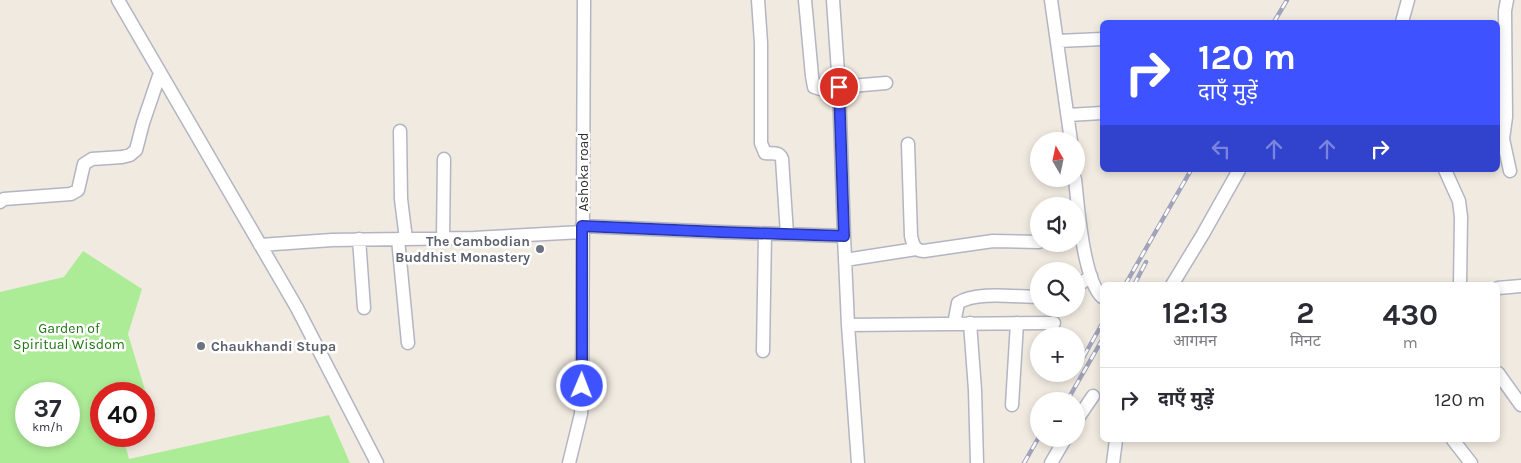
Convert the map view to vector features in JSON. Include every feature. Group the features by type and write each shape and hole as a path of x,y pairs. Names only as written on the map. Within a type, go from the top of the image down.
{"street":[{"path":"118,0 296,308 377,463"},
{"name":"Ashoka road","path":"569,463 581,406 584,0"},
{"path":"758,0 761,43 761,143 765,153 778,153 781,155 786,234"},
{"path":"805,0 814,87 820,89 886,83"},
{"path":"833,0 839,87 848,325 858,463"},
{"path":"1051,0 1070,132"},
{"path":"1403,20 1408,0"},
{"path":"1507,0 1505,10 1506,117 1503,139 1510,171"},
{"path":"1058,42 1100,40"},
{"path":"0,202 4,199 71,194 78,190 84,164 92,159 130,155 136,150 142,122 160,73"},
{"path":"1068,115 1100,113"},
{"path":"400,131 402,239 408,343"},
{"path":"908,144 911,236 916,249"},
{"path":"443,238 444,159"},
{"path":"1174,282 1238,172"},
{"path":"1446,172 1459,201 1461,217 1460,282"},
{"path":"260,245 299,241 443,238 582,229 844,236"},
{"path":"762,351 766,234"},
{"path":"359,240 364,308"},
{"path":"846,260 916,249 924,251 993,241 1030,242"},
{"path":"1083,252 1094,286 1100,295"},
{"path":"1085,281 1092,276"},
{"path":"1500,288 1521,286"},
{"path":"954,324 958,303 966,298 980,296 1030,297"},
{"path":"970,323 975,390 977,463"},
{"path":"1012,405 1017,323"},
{"path":"848,325 1054,323"},
{"path":"1500,375 1521,405"},
{"path":"1085,408 1093,396"},
{"path":"1113,463 1116,442"},
{"path":"1455,442 1471,463"},
{"path":"1052,463 1061,447"}],"green space":[{"name":"Garden of Spiritual Wisdom","path":"83,251 142,289 128,334 143,382 90,382 90,447 126,447 129,459 329,415 350,463 0,463 0,292 64,277"}],"railway":[{"path":"1275,20 1287,0"},
{"path":"1127,282 1190,172"},
{"path":"1136,282 1146,262"},
{"path":"1085,354 1100,328"},
{"path":"1072,392 1100,343"},
{"path":"1024,463 1033,447"}],"place":[{"name":"The Cambodian Buddhist Monastery","path":"540,249"},
{"name":"Chaukhandi Stupa","path":"201,346"}],"route":[{"path":"582,386 582,226 844,236 839,87"}]}
